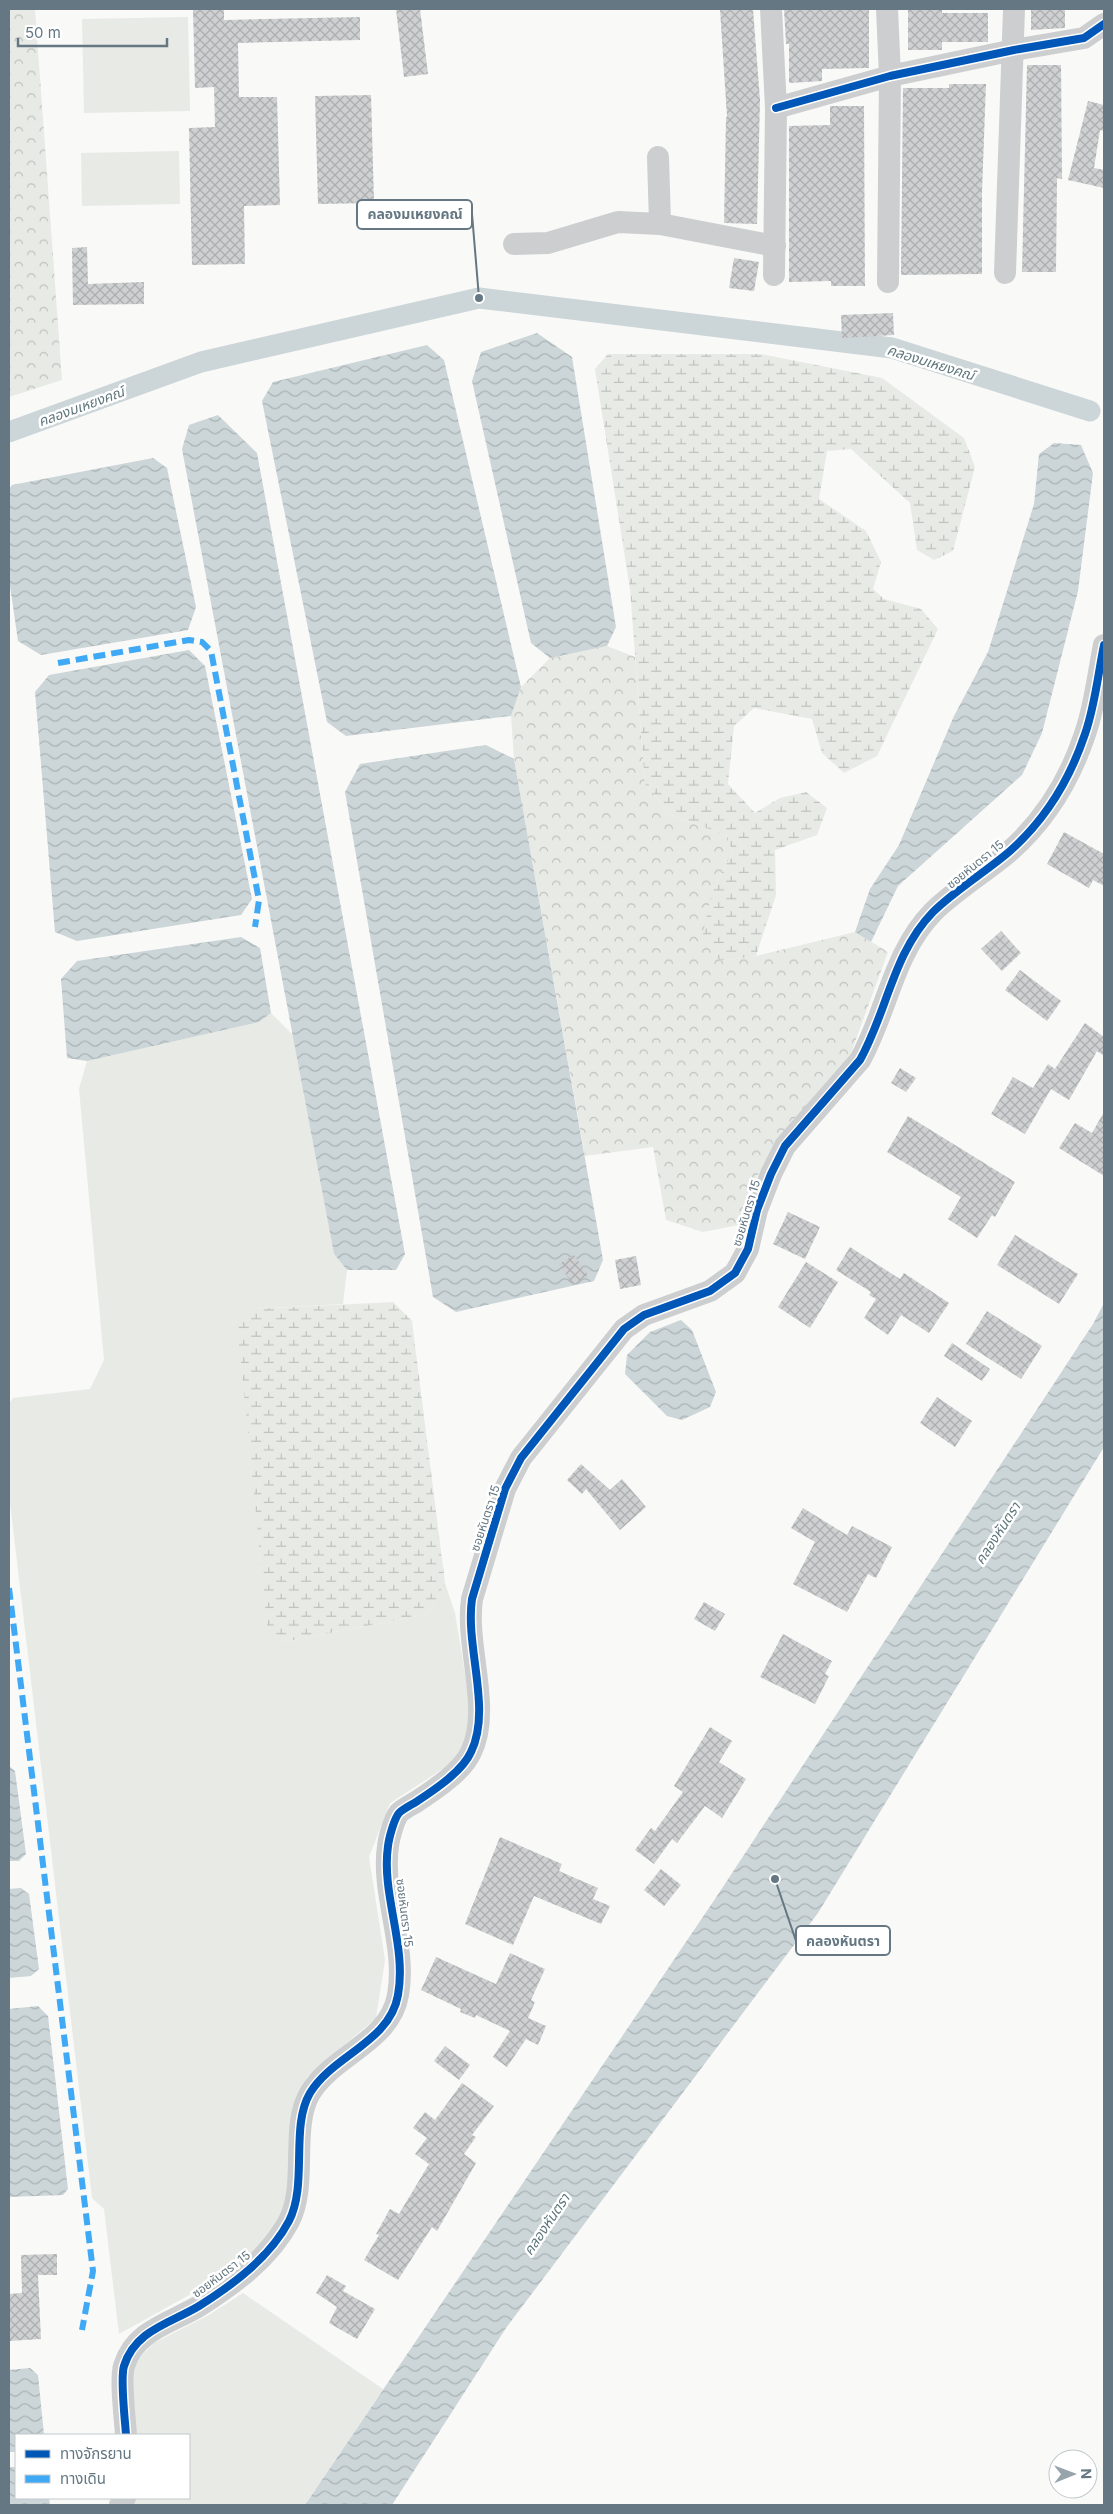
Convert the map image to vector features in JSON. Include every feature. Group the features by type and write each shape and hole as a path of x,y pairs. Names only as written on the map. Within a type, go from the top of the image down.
{"street":[{"path":"771,9 776,108 774,275"},
{"path":"887,9 890,76 888,282"},
{"path":"1005,273 1014,9"},
{"path":"776,108 890,76 1014,50 1084,38 1104,24"},
{"path":"658,158 660,224"},
{"path":"514,244 548,244 618,222 660,224 775,246"},
{"name":"ซอยหันตรา 15","path":"126,2434 123,2367 132,2348 139,2338 198,2306 231,2284 271,2248 289,2220 296,2198 303,2115 310,2093 326,2076 383,2027 393,2014 398,1995 400,1970 388,1866 388,1844 399,1813 443,1785 471,1754 478,1730 478,1713 470,1607 504,1489 512,1474 521,1458 624,1328 644,1315 710,1291 735,1273 748,1249 757,1210 771,1174 785,1146 860,1060 869,1045 892,981 908,947 933,912 1011,850 1035,826 1059,792 1086,733 1104,646"}],"green space":[{"path":"9,9 35,9 62,380 9,397"},
{"path":"188,17 190,111 84,113 82,19"},
{"path":"179,151 180,204 82,206 81,153"},
{"path":"608,354 761,354 882,378 964,438 975,467 953,551 934,560 917,550 910,503 851,449 827,451 819,499 866,531 881,562 873,589 884,599 921,609 938,629 877,756 844,773 822,753 812,719 754,708 734,726 728,784 755,813 780,798 806,792 827,808 817,835 775,850 776,895 756,956 720,961 703,934 712,891 732,853 728,836 673,816 645,784 630,589 595,369"},
{"path":"607,646 635,657 645,784 673,816 728,836 732,853 712,891 720,961 756,956 855,932 888,952 851,1053 780,1136 755,1180 738,1225 703,1232 666,1220 653,1147 585,1156 514,759 511,716 521,687 550,658"},
{"path":"271,1013 293,1035 334,1254 347,1270 343,1304 255,1309 283,1642 429,1614 445,1583 455,1613 470,1704 466,1739 452,1763 390,1803 369,1857 385,1960 376,2018 307,2077 296,2096 285,2209 270,2236 227,2274 119,2334 104,2209 92,2198 9,1494 9,1404 13,1398 90,1389 104,1360 79,1089 87,1061 259,1022"},
{"path":"393,1302 412,1321 445,1583 429,1614 283,1642 267,1625 237,1323 255,1309"},
{"path":"243,2293 383,2389 305,2505 131,2505 134,2499 190,2499 190,2434 136,2434 132,2371 142,2355 154,2343 207,2316"}],"water":[{"path":"537,333 572,357 616,627 607,646 550,658 531,643 472,381 481,352"},
{"path":"427,345 444,360 521,687 511,716 346,736 327,722 262,401 273,382"},
{"path":"218,415 257,453 405,1254 396,1270 347,1270 334,1254 182,449 189,425"},
{"path":"1054,443 1081,445 1093,473 1078,591 1042,733 1022,775 898,886 871,942 855,932 870,889 899,845 954,716 988,652 1034,504 1039,454"},
{"path":"153,458 167,468 196,607 188,630 41,655 18,641 9,579 9,489 12,485"},
{"path":"189,650 205,666 252,899 241,915 77,941 55,932 35,692 49,675"},
{"path":"486,745 514,759 603,1260 594,1281 456,1312 433,1297 345,792 360,764"},
{"path":"241,937 260,948 271,1013 259,1022 87,1061 67,1058 61,979 77,961"},
{"path":"1104,1303 1104,1447 818,1913 506,2328 392,2505 305,2505 715,1899 1093,1324"},
{"path":"681,1320 692,1330 716,1392 710,1407 682,1420 667,1416 625,1374 627,1355 650,1332"},
{"path":"9,1766 15,1771 26,1854 19,1861 9,1861"},
{"path":"21,1888 29,1894 39,1969 31,1976 9,1978 9,1889"},
{"path":"38,2006 48,2016 68,2189 63,2195 9,2197 9,2009"},
{"path":"30,2368 38,2375 44,2434 15,2434 15,2452 9,2452 9,2370"},
{"path":"9,2467 15,2467 15,2499 49,2499 50,2505 9,2505"}],"building":[{"path":"193,9 224,9 224,20 360,17 360,40 238,43 239,97 277,97 280,205 244,206 245,264 192,265 189,128 215,127 214,87 195,88"},
{"path":"396,9 420,9 428,74 404,77"},
{"path":"720,9 753,9 760,100 757,224 724,223 727,117"},
{"path":"784,9 869,9 869,68 822,69 822,81 789,83 789,44 786,44"},
{"path":"908,9 942,9 942,13 988,13 988,42 942,42 942,50 908,50"},
{"path":"1031,9 1065,9 1065,28 1031,30"},
{"path":"1027,65 1061,65 1062,179 1057,178 1056,272 1022,272"},
{"path":"949,84 986,84 982,192 982,274 901,275 903,88 949,88"},
{"path":"371,95 374,203 318,204 315,96"},
{"path":"1088,101 1104,105 1104,131 1100,130 1094,168 1104,170 1104,188 1068,180"},
{"path":"830,106 864,106 865,286 831,286 831,281 789,282 789,126 830,125"},
{"path":"87,247 88,284 144,282 144,304 73,305 72,248"},
{"path":"734,258 759,262 754,291 729,288"},
{"path":"893,313 894,335 842,338 841,315"},
{"path":"1064,832 1104,854 1104,886 1093,880 1089,888 1047,864"},
{"path":"1001,931 1021,953 1002,971 981,949"},
{"path":"1020,970 1061,1001 1047,1021 1005,990"},
{"path":"1085,1023 1104,1037 1104,1056 1097,1051 1069,1100 1051,1089 1025,1134 991,1114 1013,1077 1033,1088 1048,1064 1055,1069"},
{"path":"900,1068 916,1078 906,1092 891,1083"},
{"path":"1104,1112 1104,1176 1059,1148 1075,1123 1092,1133"},
{"path":"908,1116 1015,1182 995,1217 992,1215 977,1238 948,1219 961,1197 887,1152"},
{"path":"788,1212 820,1227 805,1259 773,1244"},
{"path":"1015,1235 1078,1274 1059,1304 997,1265"},
{"path":"850,1247 900,1279 904,1273 949,1303 929,1333 901,1315 888,1335 864,1318 876,1299 869,1295 871,1292 836,1270"},
{"path":"574,1255 588,1275 573,1285 559,1264"},
{"path":"636,1256 641,1285 620,1289 615,1260"},
{"path":"806,1262 838,1282 810,1328 778,1307"},
{"path":"987,1311 1042,1346 1021,1379 966,1344"},
{"path":"952,1343 990,1369 982,1381 944,1356"},
{"path":"937,1397 972,1421 955,1447 920,1423"},
{"path":"581,1464 610,1490 622,1479 646,1507 620,1530 586,1489 582,1494 567,1480"},
{"path":"803,1508 847,1535 852,1526 892,1547 876,1578 868,1574 847,1612 793,1584 815,1542 791,1528"},
{"path":"704,1602 725,1614 715,1631 694,1619"},
{"path":"783,1634 832,1661 825,1674 829,1676 815,1704 760,1677"},
{"path":"710,1727 732,1741 719,1762 746,1779 722,1818 705,1806 677,1843 672,1839 654,1864 635,1850 651,1828 655,1831 683,1792 674,1786"},
{"path":"500,1837 562,1864 559,1871 598,1888 593,1899 610,1906 601,1924 534,1896 513,1945 465,1924"},
{"path":"661,1869 681,1885 664,1906 644,1890"},
{"path":"510,1953 545,1969 531,2000 535,2002 528,2018 546,2026 538,2045 526,2039 507,2067 493,2057 510,2031 476,2015 475,2018 460,2012 461,2009 421,1990 436,1957 496,1984"},
{"path":"445,2046 470,2065 459,2080 434,2061"},
{"path":"462,2083 494,2106 472,2135 476,2137 464,2154 476,2163 437,2231 432,2227 398,2280 364,2260 379,2235 376,2234 390,2209 399,2214 429,2164 415,2154 427,2138 413,2128 425,2112 435,2120"},
{"path":"57,2254 57,2275 38,2275 41,2339 9,2341 9,2294 22,2293 21,2255"},
{"path":"327,2275 346,2286 343,2291 375,2309 357,2339 329,2323 337,2307 316,2293"}],"waterway":[{"name":"คลองมเหยงคณ์","path":"9,432 201,362 479,298 892,348 1090,411"}],"marked path":[{"path":"58,663 189,640 202,642 211,651 259,900 255,927"},
{"path":"9,1588 93,2271 82,2330"}],"cycle path":[{"path":"776,108 890,76 1014,50 1084,38 1104,24"},
{"path":"126,2434 122,2380 124,2366 129,2354 136,2344 155,2329 199,2306 238,2279 272,2246 289,2221 295,2206 299,2173 301,2122 304,2107 310,2093 332,2068 373,2037 393,2011 398,1995 400,1976 397,1939 388,1883 389,1838 399,1813 431,1792 461,1767 471,1752 477,1735 479,1697 472,1637 472,1599 505,1489 521,1458 624,1329 644,1315 710,1291 735,1273 748,1249 757,1210 771,1174 785,1146 860,1060 869,1042 899,964 919,928 942,904 1023,839 1046,812 1064,782 1079,751 1088,723 1104,645"}],"place":[{"name":"คลองมเหยงคณ์","path":"479,298"},
{"name":"คลองหันตรา","path":"775,1879"}]}
